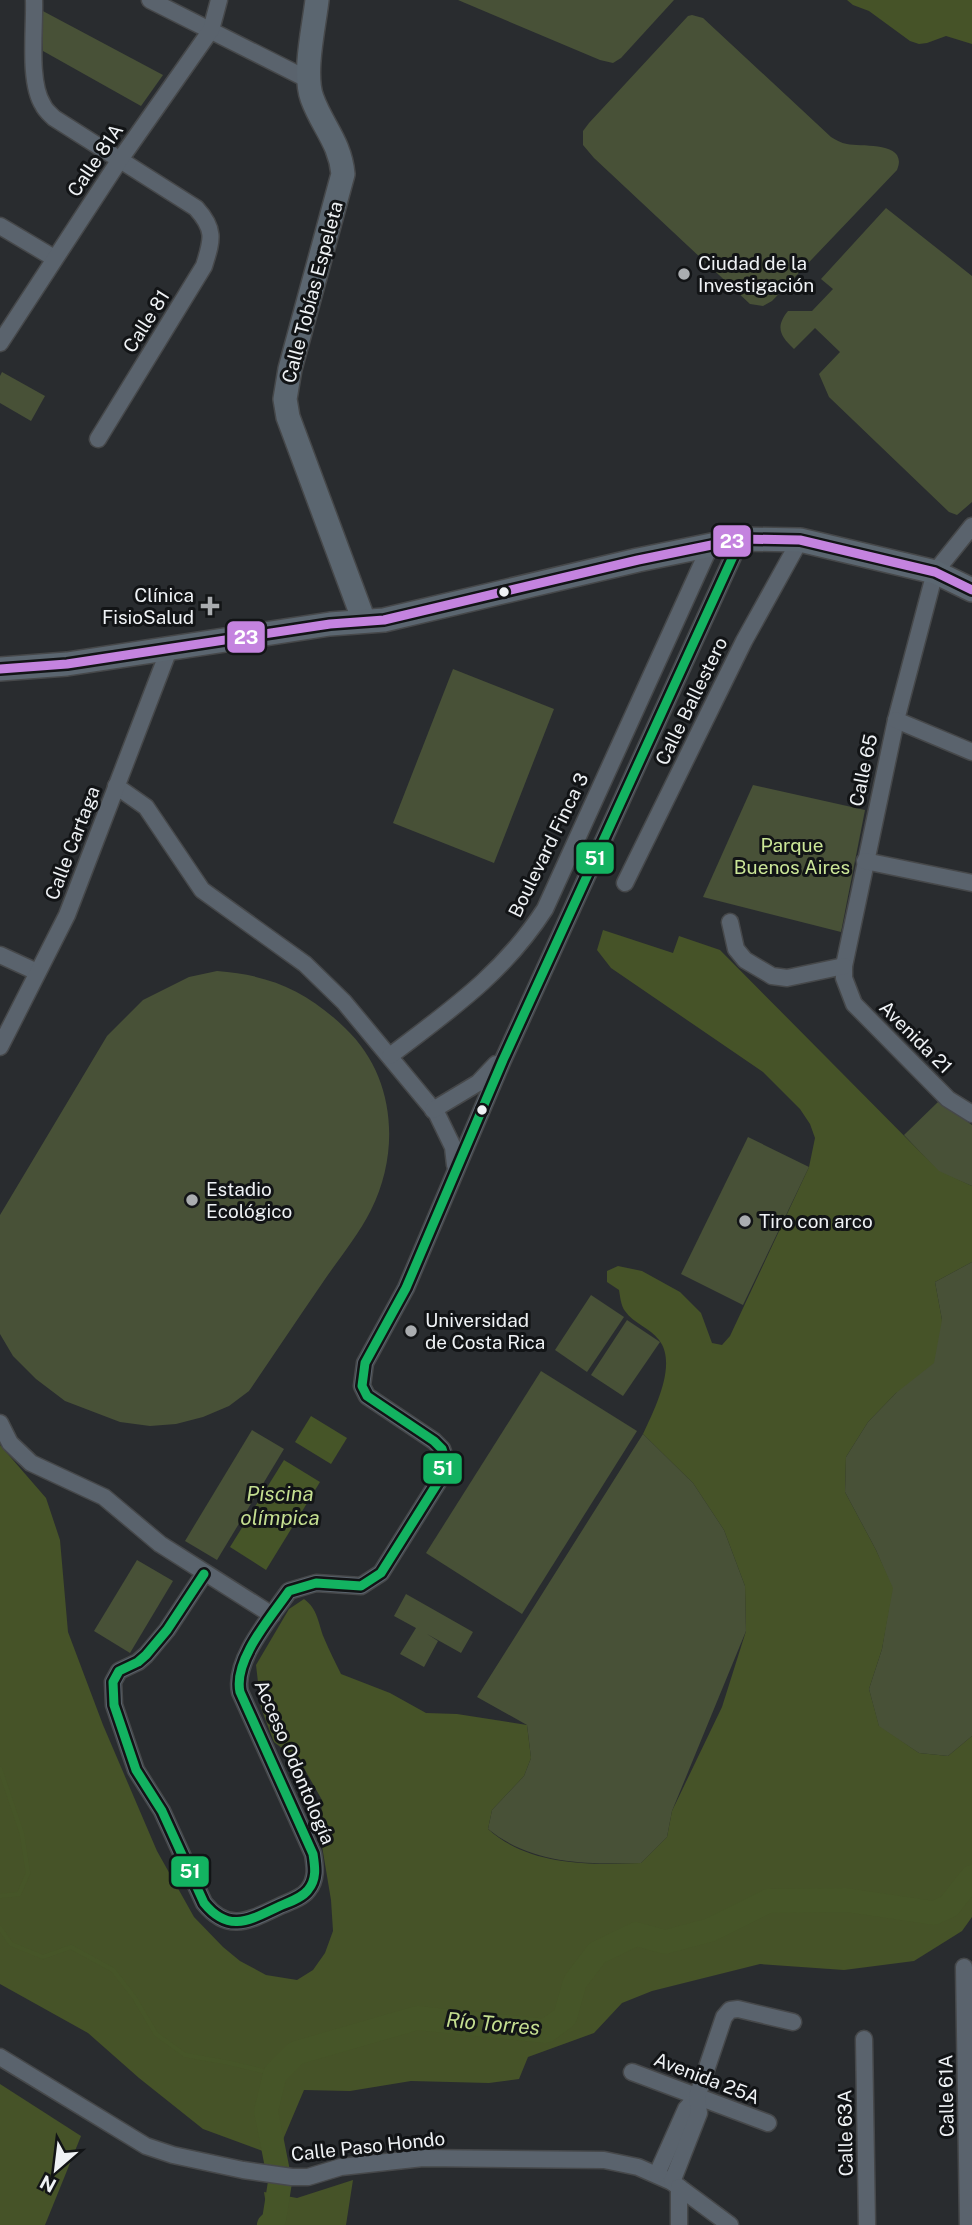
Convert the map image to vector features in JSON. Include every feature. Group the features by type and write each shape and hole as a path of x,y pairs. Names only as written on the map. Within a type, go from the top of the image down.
{"main road":[{"name":"Calle Tobías Espeleta","path":"317,0 309,80 313,101 342,157 343,174 290,369 285,398 288,417 364,621"},
{"path":"0,669 67,664 330,624 384,620 741,539 800,540 935,572 972,590"}],"street":[{"path":"34,0 35,73 37,91 43,106 54,118 119,161"},
{"path":"150,0 309,80"},
{"name":"Calle 81A","path":"0,343 119,161 211,30 219,0"},
{"name":"Calle 81","path":"98,439 204,267 212,237 207,220 196,208 119,161"},
{"path":"0,226 54,258"},
{"path":"935,572 972,526"},
{"path":"0,1423 10,1443 32,1463 104,1497 148,1535 204,1574 272,1615 295,1587 316,1583 361,1586 381,1573 440,1479 445,1458 442,1449 434,1441 375,1404 367,1396 362,1386 362,1377 370,1352 406,1288 505,1054 741,539"},
{"name":"Calle Ballestero","path":"625,883 744,641 800,540"},
{"name":"Boulevard Finca 3","path":"390,1056 471,993 502,965 526,938 545,909 711,544"},
{"name":"Calle 65","path":"844,972 895,720 935,572"},
{"name":"Calle Cartaga","path":"0,1047 67,915 170,647"},
{"path":"895,720 972,752"},
{"path":"116,786 146,807 202,890 305,964 344,1002 433,1110 453,1147 455,1170"},
{"path":"865,861 972,883"},
{"path":"730,922 736,948 745,960 772,976 787,978 844,972"},
{"path":"0,955 37,972"},
{"name":"Avenida 21","path":"844,972 854,1004 948,1099 972,1114"},
{"path":"433,1110 478,1083 505,1054"},
{"name":"Acceso Odontología","path":"204,1574 167,1630 146,1655 119,1671 113,1682 114,1705 136,1770 162,1811 204,1903 209,1910 223,1919 238,1923 302,1896 308,1891 315,1872 313,1854 243,1701 237,1681 248,1652 272,1615"},
{"name":"Calle 61A","path":"964,1967 969,2019 968,2225"},
{"path":"679,2225 669,2181 699,2113 698,2097 724,2017 730,2010 738,2008 793,2022"},
{"name":"Calle 63A","path":"864,2039 867,2225"},
{"name":"Calle Paso Hondo","path":"0,2056 146,2146 173,2155 292,2177 308,2176 341,2167 423,2158 604,2160 638,2166 669,2181 730,2225"},
{"name":"Avenida 25A","path":"632,2072 768,2123"}],"green space":[{"path":"458,0 674,0 621,58 613,63 600,60"},
{"path":"41,10 163,75 141,106 43,51"},
{"path":"688,16 703,18 831,137 845,144 882,147 896,154 899,161 897,170 772,301 763,306 750,304 583,145 583,131 589,123"},
{"path":"886,208 972,276 972,502 957,515 949,512 829,397 819,374 840,352 815,328 794,349 785,340 780,327 788,311 812,311 833,289 821,279"},
{"path":"2,372 45,396 31,421 0,403"},
{"path":"453,669 554,709 494,863 393,823"},
{"name":"Parque Buenos Aires","path":"753,785 865,810 841,932 703,897"},
{"name":"Estadio Ecológico","path":"217,971 254,976 287,987 331,1015 362,1047 383,1090 388,1114 387,1163 381,1187 366,1220 249,1391 229,1406 176,1424 150,1426 120,1422 65,1401 36,1379 13,1356 0,1334 0,1215 107,1036 143,1000 189,977"},
{"path":"939,1101 972,1125 972,1186 939,1172 904,1135"},
{"name":"Tiro con arco","path":"748,1137 809,1167 743,1305 681,1274"},
{"path":"972,1262 972,1736 948,1756 919,1753 879,1727 869,1689 882,1649 892,1588 876,1550 845,1492 846,1457 868,1422 896,1393 942,1320 935,1282"},
{"path":"591,1295 624,1317 587,1372 555,1350"},
{"path":"627,1320 660,1342 623,1396 591,1375"},
{"path":"541,1371 637,1431 522,1614 426,1553"},
{"path":"252,1430 284,1449 217,1560 185,1541"},
{"path":"643,1434 693,1483 724,1530 745,1586 746,1631 672,1811 667,1837 641,1863 580,1862 542,1856 505,1841 488,1829 492,1810 524,1776 531,1758 527,1725 477,1697"},
{"path":"137,1560 173,1581 130,1653 94,1631"},
{"path":"406,1594 473,1632 461,1653 427,1634 438,1641 424,1667 400,1654 416,1628 394,1616"}],"shaded area":[{"path":"847,0 972,0 972,44 946,36 927,43 910,41 869,11"},
{"path":"603,930 673,953 679,936 720,950 939,1171 972,1186 972,1262 935,1282 942,1320 934,1363 896,1393 868,1422 846,1457 845,1492 893,1588 882,1649 869,1689 879,1726 919,1753 948,1756 972,1736 972,1917 962,1931 914,1961 844,1970 760,1964 652,1991 622,2003 594,2033 528,2057 519,2079 489,2083 411,2081 350,2091 304,2090 276,2156 203,2129 88,2033 0,1984 0,1445 46,1498 60,1540 68,1632 103,1725 157,1851 194,1917 240,1961 266,1975 297,1980 313,1970 325,1953 333,1931 331,1900 320,1834 322,1800 301,1763 274,1742 261,1708 256,1665 289,1609 304,1599 315,1612 341,1674 390,1693 426,1713 457,1714 527,1725 531,1758 524,1776 492,1810 488,1829 504,1841 541,1857 581,1863 641,1863 667,1837 672,1811 722,1707 746,1631 745,1586 724,1530 693,1483 643,1434 662,1387 666,1361 664,1350 655,1336 625,1311 619,1290 607,1282 607,1271 618,1266 642,1271 680,1292 701,1313 712,1343 722,1345 730,1336 809,1167 815,1138 800,1109 763,1072 611,968 597,950"},
{"path":"0,2084 81,2136 45,2225 0,2225"},
{"path":"353,2180 346,2225 263,2225 268,2218 264,2192 297,2198"}],"water":[{"path":"311,1416 347,1438 331,1464 295,1442"},
{"name":"Piscina olímpica","path":"284,1460 320,1482 266,1570 230,1547"}],"waterway":[{"path":"0,1769 22,1834 28,1873 19,1894 0,1896"},
{"name":"Río Torres","path":"269,2225 274,2220 280,2182 266,2111 275,2074 296,2053 417,2018 546,2031 565,2017 575,1982 597,1953 636,1934 665,1942 710,1930 768,1901 846,1900 934,1913 949,1906 972,1877"},
{"path":"0,1928 11,1944 43,1957 71,1947 113,1970 134,1997 156,2034 185,2055 275,2074"}],"transit line":[{"name":"23","path":"0,669 67,664 330,624 384,620 638,560 741,539 800,540 935,572 972,590"},
{"name":"51","path":"204,1574 167,1630 146,1655 119,1671 113,1682 114,1705 136,1770 162,1811 204,1903 222,1919 240,1921 259,1916 295,1900 308,1890 313,1882 315,1868 313,1854 240,1692 242,1666 255,1639 289,1591 316,1583 361,1586 381,1573 440,1479 445,1458 442,1449 367,1396 362,1386 365,1363 406,1288 503,1060 741,539"}],"place":[{"name":"Ciudad de la Investigación","path":"684,274"},
{"name":"Clínica FisioSalud","path":"210,606"},
{"name":"Estadio Ecológico","path":"192,1200"},
{"name":"Tiro con arco","path":"745,1221"},
{"name":"Universidad de Costa Rica","path":"411,1331"}]}
